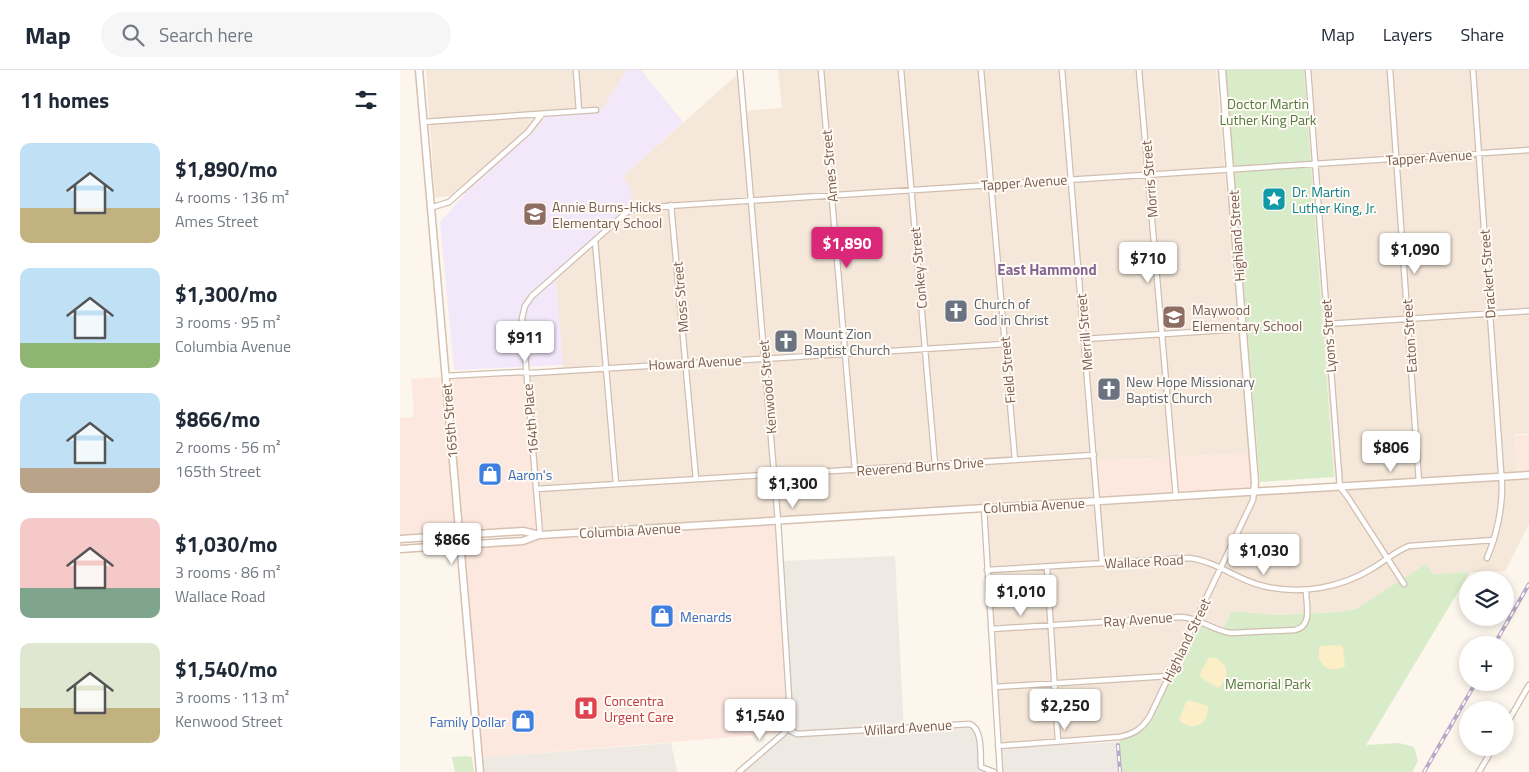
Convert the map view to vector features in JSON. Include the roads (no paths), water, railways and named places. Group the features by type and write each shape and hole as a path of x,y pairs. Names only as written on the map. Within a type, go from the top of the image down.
{"street":[{"name":"165th Street","path":"418,70 480,772"},
{"path":"576,70 579,111"},
{"name":"Kenwood Street","path":"740,70 778,521 790,714 787,730"},
{"name":"Ames Street","path":"821,70 855,470"},
{"name":"Conkey Street","path":"901,70 935,465"},
{"name":"Field Street","path":"982,70 1015,460"},
{"name":"Merrill Street","path":"1062,70 1102,563"},
{"name":"Morris Street","path":"1140,70 1176,497"},
{"name":"Highland Street","path":"1058,741 1119,737 1141,728 1150,716 1253,500 1255,482 1222,70"},
{"name":"Lyons Street","path":"1308,70 1340,487"},
{"name":"Eaton Street","path":"1390,70 1420,482"},
{"name":"Drackert Street","path":"1472,70 1501,477 1501,512 1487,558"},
{"path":"423,122 596,110"},
{"path":"430,208 449,202 528,132 542,114"},
{"name":"Tapper Avenue","path":"547,282 632,208 1529,150"},
{"name":"Moss Street","path":"671,205 696,479"},
{"path":"595,240 616,484"},
{"name":"164th Place","path":"540,535 522,314 529,300 547,282"},
{"path":"1327,324 1529,312"},
{"path":"1084,339 1243,329"},
{"name":"Howard Avenue","path":"445,376 1005,344"},
{"name":"Reverend Burns Drive","path":"536,489 1094,455"},
{"name":"Columbia Avenue","path":"400,539 523,532 540,535 1529,475"},
{"path":"1340,487 1404,584"},
{"path":"984,508 1000,772"},
{"name":"Columbia Avenue","path":"400,549 523,541 540,535"},
{"name":"Wallace Road","path":"987,570 1188,558 1204,561 1248,582 1262,586 1275,589 1306,590 1335,585 1349,580 1404,548 1418,545 1494,540"},
{"path":"998,746 1058,741 1047,567"},
{"name":"Ray Avenue","path":"991,628 1182,617 1195,620 1222,632 1298,630 1307,621 1306,590"},
{"path":"995,686 1169,676"},
{"path":"1514,711 1529,685"},
{"name":"Willard Avenue","path":"787,730 797,734 970,724 975,726 978,734 981,767 994,772"},
{"path":"739,772 787,730"},
{"path":"1479,772 1488,756"}],"railway":[{"path":"1499,636 1529,584"},
{"path":"1424,772 1471,691"},
{"path":"1118,745 1120,772"}],"place":[{"name":"Dr. Martin Luther King, Jr.","path":"1274,199"},
{"name":"Annie Burns-Hicks Elementary School","path":"535,214"},
{"name":"Church of God in Christ","path":"956,311"},
{"name":"Maywood Elementary School","path":"1174,317"},
{"name":"Mount Zion Baptist Church","path":"786,341"},
{"name":"New Hope Missionary Baptist Church","path":"1109,389"},
{"name":"Aaron's","path":"490,474"},
{"name":"Menards","path":"662,616"},
{"name":"Concentra Urgent Care","path":"586,708"},
{"name":"Family Dollar","path":"523,721"}],"district":[{"name":"East Hammond","path":"1047,269"}],"park label":[{"name":"Doctor Martin Luther King Park","path":"1268,112"},
{"name":"Memorial Park","path":"1268,683"}]}
